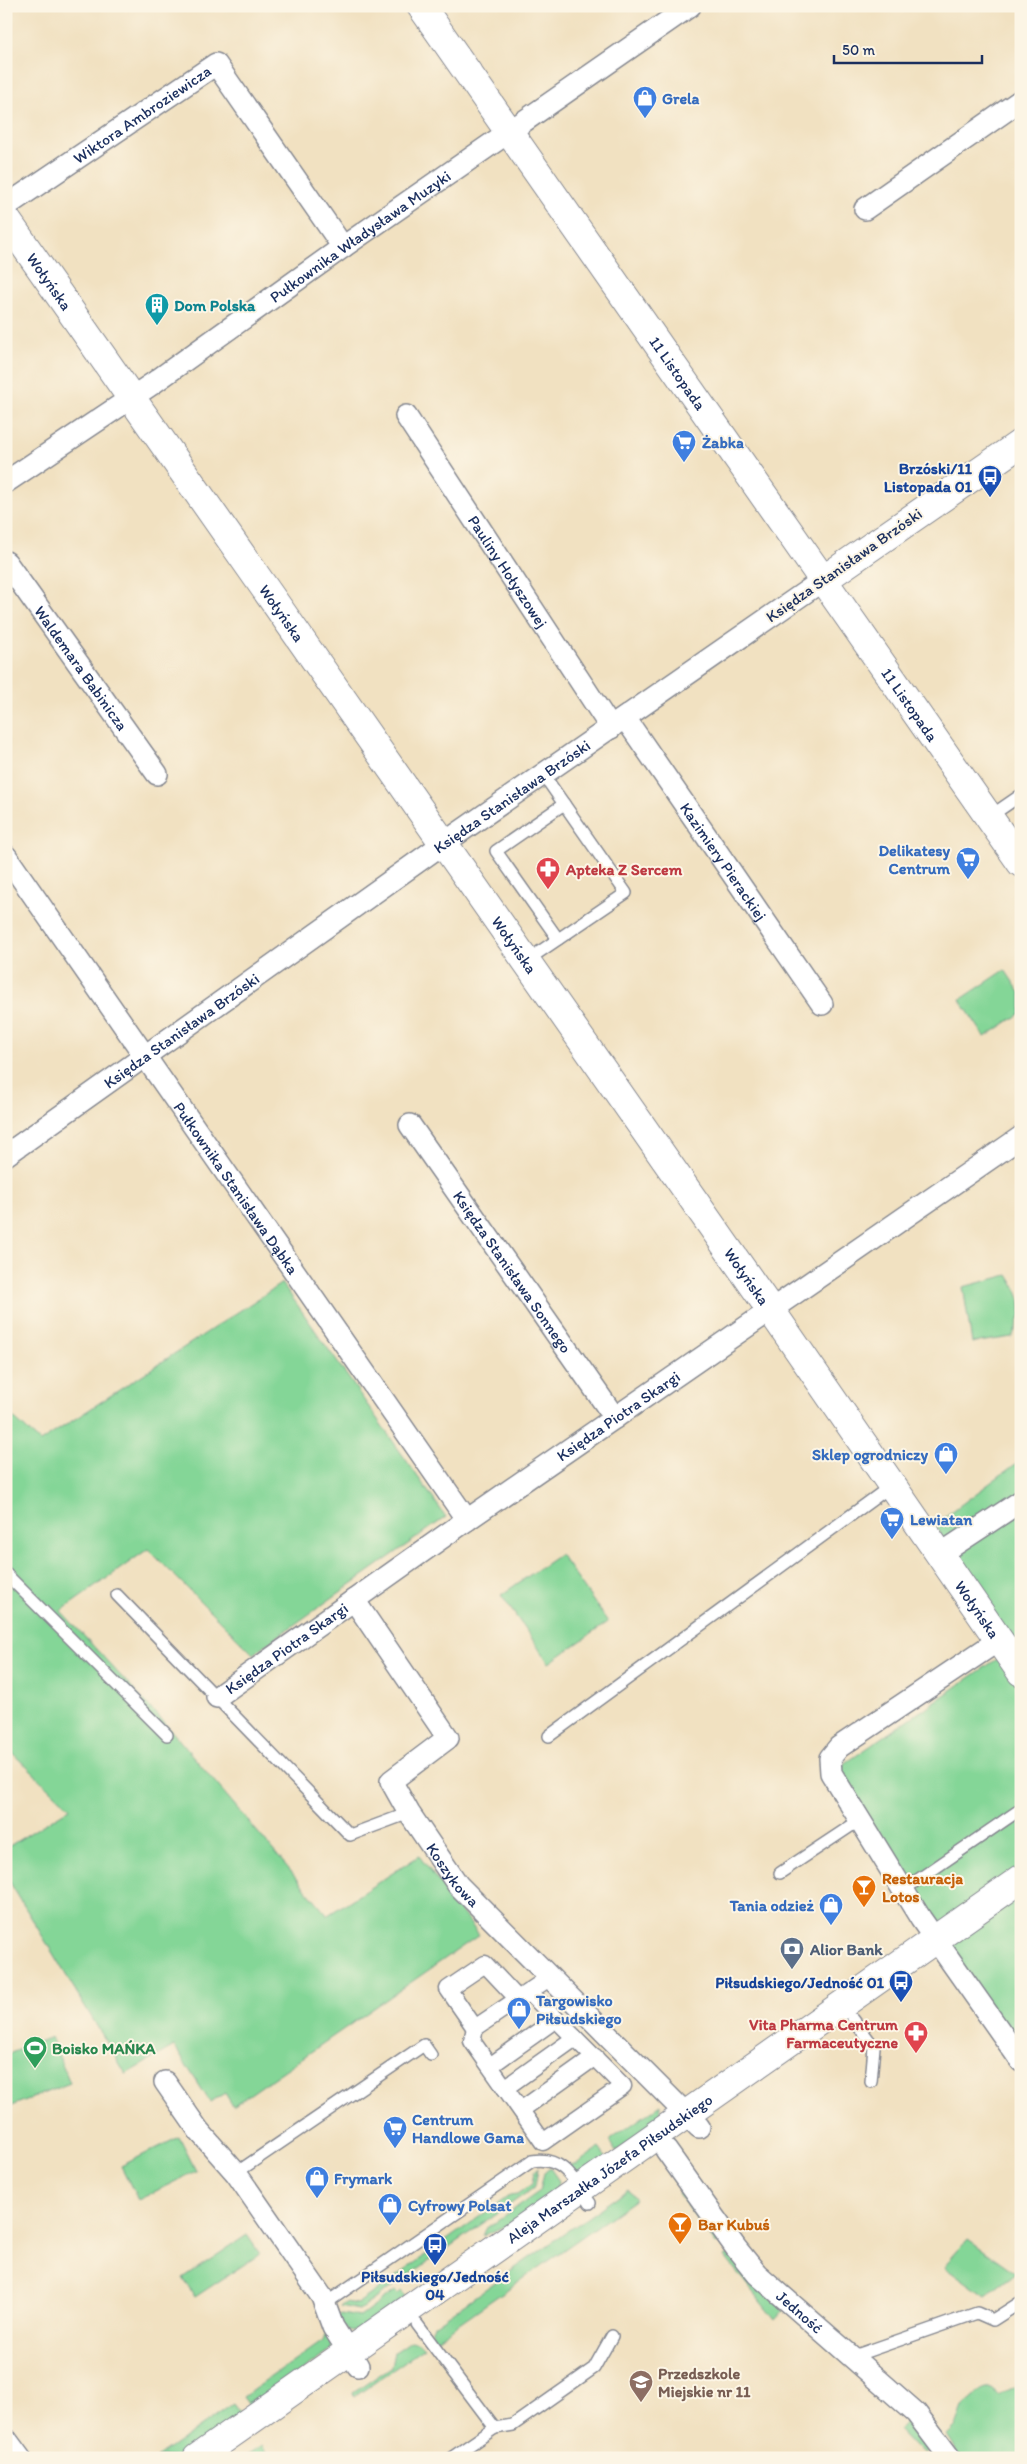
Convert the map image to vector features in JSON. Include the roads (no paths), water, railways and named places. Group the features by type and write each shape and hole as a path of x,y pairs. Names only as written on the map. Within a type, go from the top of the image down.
{"street":[{"name":"11 Listopada","path":"421,6 1021,863"},
{"name":"Pułkownika Władysława Muzyki","path":"6,482 132,397 343,247 690,6"},
{"name":"Wiktora Ambroziewicza","path":"6,206 216,64 343,247"},
{"path":"864,209 1021,100"},
{"name":"Wołyńska","path":"6,218 1021,1672"},
{"name":"Pauliny Hołyszowej","path":"406,416 618,723"},
{"name":"Księdza Stanisława Brzóski","path":"6,1155 444,843 1021,443"},
{"name":"Waldemara Babinicza","path":"6,562 157,774"},
{"name":"Kazimiery Pierackiej","path":"618,723 822,1004"},
{"name":"Pułkownika Stanisława Dąbka","path":"6,856 146,1055 467,1520"},
{"name":"Księdza Stanisława Sonnego","path":"410,1125 615,1418"},
{"name":"Księdza Piotra Skargi","path":"217,1697 467,1520 1021,1137"},
{"path":"939,1555 1021,1501"},
{"name":"Koszykowa","path":"354,1600 448,1738 391,1780 409,1813 458,1885 692,2120"},
{"path":"998,1640 839,1748 830,1758 831,1773 904,1890 940,1946 1021,2061"},
{"name":"Aleja Marszałka Józefa Piłsudskiego","path":"228,2458 353,2359 418,2324 585,2196 666,2150 692,2120 853,2019 1021,1878"},
{"name":"Aleja Marszałka Józefa Piłsudskiego","path":"197,2458 353,2359 940,1946 1021,1901"},
{"path":"485,1964 556,2019 623,2086 543,2142 472,2041 474,2028 448,1989 485,1964"},
{"path":"474,2028 549,1978"},
{"path":"490,2066 556,2019"},
{"path":"506,2088 575,2038"},
{"path":"521,2110 594,2057"},
{"path":"166,2082 200,2131 236,2173 322,2297 332,2327 353,2359"},
{"name":"Jedność","path":"666,2150 736,2248 757,2274 916,2413 950,2458"},
{"path":"6,2439 20,2458"}],"lane":[{"path":"526,961 626,893 543,774"},
{"path":"989,817 1021,795"},
{"path":"558,939 496,851 564,804"},
{"path":"549,1736 891,1486"},
{"path":"6,1574 167,1735"},
{"path":"117,1595 350,1835 409,1813"},
{"path":"904,1890 1021,1809"},
{"path":"780,1873 860,1820"},
{"path":"853,2019 874,2047 871,2082"},
{"path":"236,2173 424,2045 431,2055"},
{"path":"326,2309 332,2298 532,2161 545,2159 552,2161 564,2169 585,2196"},
{"path":"851,2357 977,2313 993,2320 1021,2302"},
{"path":"418,2324 495,2428"},
{"path":"451,2458 495,2428 513,2425 594,2368 612,2336"}],"place":[{"name":"Grela","path":"645,119"},
{"name":"Dom Polska","path":"157,326"},
{"name":"Żabka","path":"684,463"},
{"name":"Brzóski/11 Listopada 01","path":"990,498"},
{"name":"Delikatesy Centrum","path":"968,880"},
{"name":"Apteka Z Sercem","path":"548,890"},
{"name":"Sklep ogrodniczy","path":"946,1475"},
{"name":"Lewiatan","path":"892,1540"},
{"name":"Restauracja Lotos","path":"864,1908"},
{"name":"Tania odzież","path":"831,1926"},
{"name":"Alior Bank","path":"792,1970"},
{"name":"Piłsudskiego/Jedność 01","path":"901,2003"},
{"name":"Targowisko Piłsudskiego","path":"519,2030"},
{"name":"Vita Pharma Centrum Farmaceutyczne","path":"916,2054"},
{"name":"Boisko MAŃKA","path":"35,2069"},
{"name":"Centrum Handlowe Gama","path":"395,2149"},
{"name":"Frymark","path":"317,2199"},
{"name":"Cyfrowy Polsat","path":"390,2226"},
{"name":"Bar Kubuś","path":"680,2245"},
{"name":"Piłsudskiego/Jedność 04","path":"435,2266"},
{"name":"Przedszkole Miejskie nr 11","path":"641,2403"}]}
